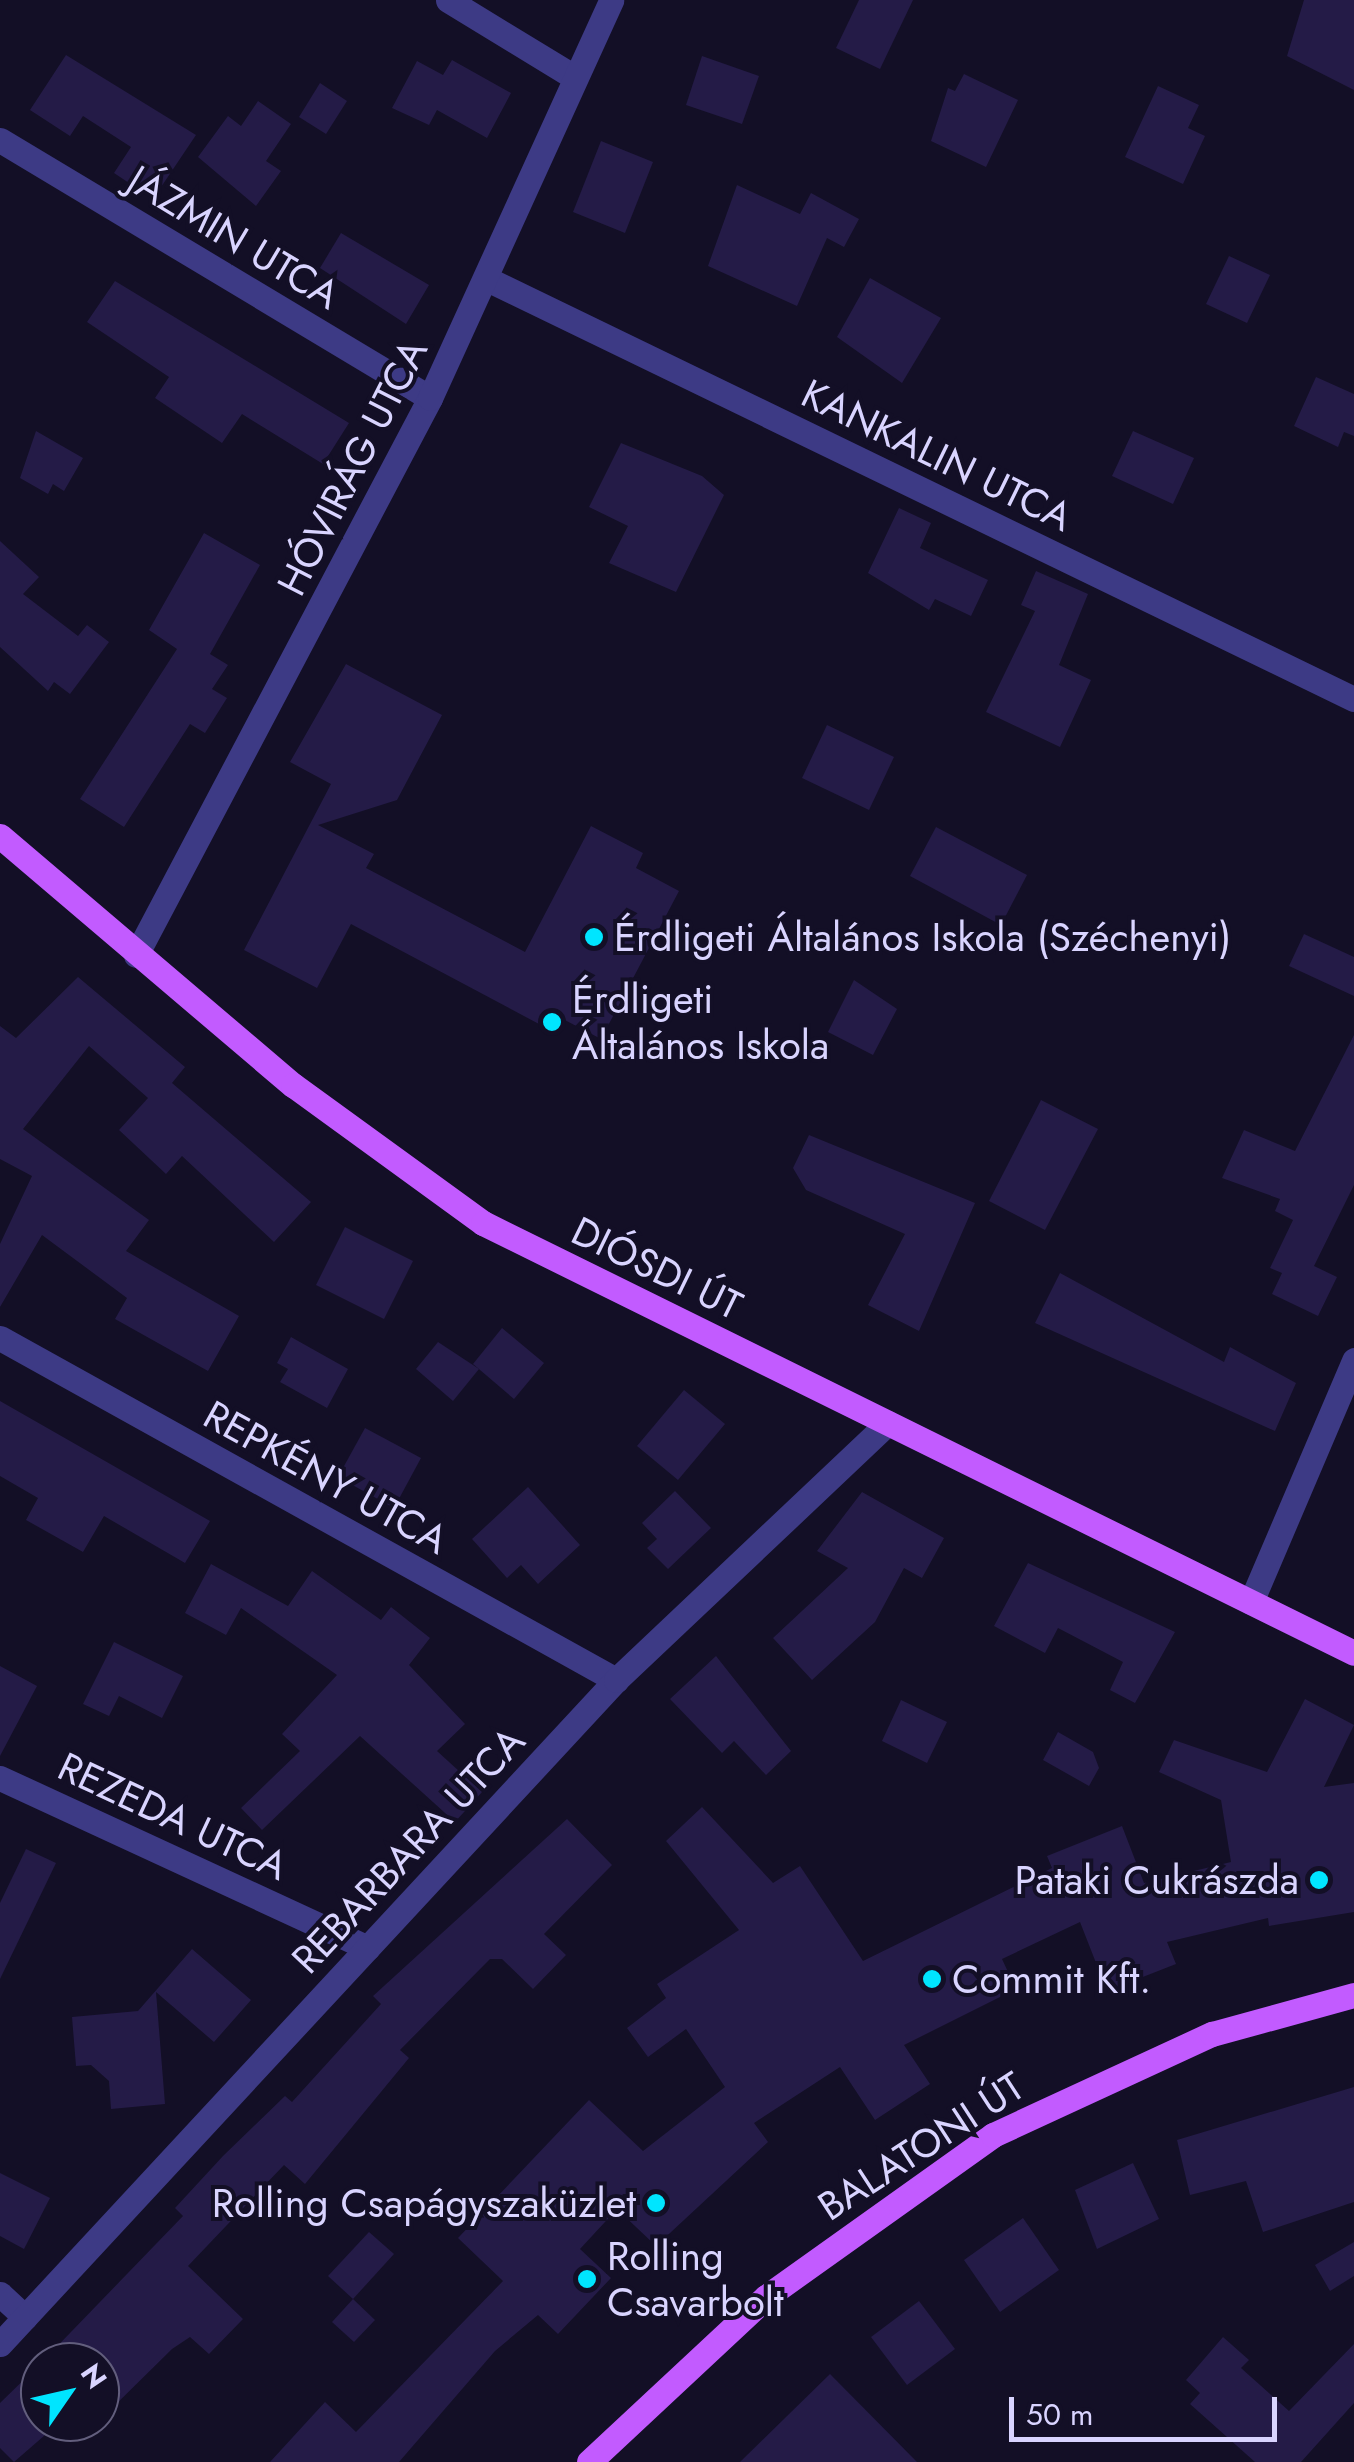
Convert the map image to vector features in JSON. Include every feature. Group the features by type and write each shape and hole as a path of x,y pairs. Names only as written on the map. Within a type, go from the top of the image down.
{"main road":[{"name":"DIÓSDI ÚT","path":"0,836 136,955 443,1199 1354,1654"},
{"name":"BALATONI ÚT","path":"589,2462 766,2297 993,2135 1212,2034 1354,1995"}],"street":[{"path":"448,0 571,75"},
{"name":"HÓVIRÁG UTCA","path":"136,955 430,398 487,279 571,75 611,0"},
{"name":"JÁZMIN UTCA","path":"0,140 430,398"},
{"name":"KANKALIN UTCA","path":"487,279 1354,699"},
{"name":"REPKÉNY UTCA","path":"0,1338 616,1680"},
{"path":"1252,1602 1354,1360"},
{"name":"REBARBARA UTCA","path":"0,2344 616,1680 888,1423"},
{"name":"REZEDA UTCA","path":"0,1778 368,1948"},
{"path":"0,2294 25,2317"}],"building":[{"path":"859,0 913,0 880,69 836,48"},
{"path":"1304,0 1354,0 1354,90 1287,56"},
{"path":"66,55 196,135 153,199 114,173 131,147 83,116 70,136 30,110"},
{"path":"702,56 759,76 742,124 686,105"},
{"path":"452,60 511,93 487,138 437,110 429,125 392,108 417,61 443,75"},
{"path":"964,74 1018,100 986,167 931,141 948,88 955,91"},
{"path":"320,83 347,101 326,134 299,117"},
{"path":"1158,86 1199,105 1188,128 1205,136 1183,184 1125,157"},
{"path":"258,101 291,124 266,161 281,171 256,206 198,157 228,116 241,126"},
{"path":"601,141 653,162 625,233 573,212"},
{"path":"737,185 800,214 811,193 859,219 844,247 827,238 797,306 708,266"},
{"path":"341,233 429,285 406,324 320,268"},
{"path":"1229,256 1270,275 1247,323 1206,304"},
{"path":"870,278 941,318 902,383 837,337"},
{"path":"115,281 349,423 323,464 242,414 222,443 155,398 169,377 87,322"},
{"path":"1316,377 1354,394 1354,436 1344,432 1338,447 1294,426"},
{"path":"36,431 83,458 64,491 53,484 48,494 20,478"},
{"path":"1133,431 1194,458 1173,504 1112,476"},
{"path":"621,443 702,476 724,495 676,592 609,563 628,526 589,507"},
{"path":"899,508 931,523 920,548 988,580 971,616 935,599 929,610 868,573"},
{"path":"204,533 260,565 210,654 228,665 212,689 227,698 205,733 190,724 124,827 80,799 177,649 149,630"},
{"path":"0,541 39,577 23,594 78,636 87,625 109,642 70,694 54,682 48,691 0,647"},
{"path":"1036,571 1088,594 1059,665 1091,680 1060,747 986,712 1035,611 1021,605"},
{"name":"Érdligeti Általános Iskola (Széchenyi)","path":"346,664 442,715 397,800 318,825 374,854 366,868 525,952 591,826 643,853 636,868 679,891 601,1039 561,1018 554,1032 351,924 317,988 244,950 331,784 290,762"},
{"path":"827,725 894,757 869,810 802,778"},
{"path":"936,827 1027,875 1001,925 910,876"},
{"path":"1304,934 1354,957 1354,996 1289,966"},
{"path":"78,977 185,1067 172,1083 311,1202 274,1242 182,1156 166,1174 119,1130 148,1098 89,1046 23,1129 149,1220 126,1251 239,1316 208,1371 115,1319 127,1298 42,1235 0,1307 0,1244 32,1176 0,1159 0,1026 16,1038"},
{"path":"854,980 897,1009 873,1055 828,1032"},
{"path":"1354,1035 1354,1185 1314,1266 1337,1277 1318,1316 1272,1294 1282,1273 1270,1268 1293,1220 1275,1211 1280,1199 1222,1178 1244,1130 1295,1151"},
{"path":"1041,1100 1098,1129 1045,1230 989,1201"},
{"path":"809,1135 975,1203 919,1331 868,1305 905,1234 806,1190 793,1168"},
{"path":"345,1227 413,1261 384,1319 316,1285"},
{"path":"1060,1273 1224,1362 1230,1347 1296,1383 1275,1431 1035,1323"},
{"path":"502,1328 544,1363 514,1399 473,1364"},
{"path":"291,1337 348,1369 327,1408 280,1382 288,1369 277,1363"},
{"path":"438,1342 479,1369 453,1401 416,1369"},
{"path":"684,1390 725,1424 678,1480 637,1446"},
{"path":"0,1401 210,1521 185,1563 104,1516 83,1552 26,1520 38,1498 0,1476"},
{"path":"365,1428 421,1458 394,1508 338,1477"},
{"path":"528,1487 580,1545 538,1584 521,1565 507,1578 472,1539"},
{"path":"675,1491 711,1528 668,1569 647,1548 657,1539 642,1523"},
{"path":"862,1492 944,1538 922,1578 904,1568 875,1622 812,1680 773,1638 848,1568 817,1551"},
{"path":"1028,1563 1175,1632 1135,1703 1110,1690 1123,1662 1058,1628 1045,1653 994,1626"},
{"path":"211,1564 288,1606 312,1571 381,1620 391,1607 430,1638 409,1665 465,1724 437,1751 482,1792 455,1822 360,1736 262,1830 241,1808 300,1751 282,1734 337,1675 241,1608 226,1635 185,1613"},
{"path":"114,1642 183,1676 162,1718 119,1696 109,1716 83,1704"},
{"path":"716,1656 791,1751 766,1775 734,1741 722,1753 670,1699"},
{"path":"0,1666 37,1686 0,1756"},
{"path":"1305,1699 1354,1725 1324,1787 1354,1783 1354,1912 1269,1926 1268,1918 1167,1942 1176,1964 1107,1991 1080,1922 1002,1959 1016,1989 904,2045 930,2084 875,2120 840,2067 754,2123 768,2142 656,2246 617,2209 580,2249 611,2278 558,2334 538,2315 495,2351 399,2462 270,2462 325,2402 356,2432 503,2281 458,2238 589,2100 643,2151 725,2087 686,2029 648,2057 627,2028 666,1998 657,1984 739,1930 666,1841 702,1807 773,1883 800,1866 863,1961 1052,1868 1047,1856 1122,1826 1144,1883 1231,1862 1221,1800 1159,1772 1174,1740 1267,1772"},
{"path":"901,1700 947,1722 927,1763 882,1741"},
{"path":"1058,1732 1093,1752 1099,1768 1089,1786 1043,1760"},
{"path":"567,1819 612,1865 544,1934 566,1955 533,1989 502,1959 490,1959 400,2050 409,2058 305,2184 284,2165 188,2266 243,2319 209,2354 190,2337 172,2349 120,2400 120,2342 61,2342 183,2216 175,2208 223,2156 285,2096 292,2102 381,2004 373,1996"},
{"path":"26,1849 56,1863 0,1979 0,1903"},
{"path":"192,1949 251,2000 214,2042 156,1992 165,2104 111,2109 109,2081 91,2065 76,2066 72,2017 138,2011"},
{"path":"1354,2087 1354,2202 1263,2232 1246,2181 1190,2195 1177,2140"},
{"path":"1133,2163 1159,2219 1097,2249 1075,2190"},
{"path":"0,2173 50,2198 24,2249 0,2236"},
{"path":"1023,2218 1059,2270 1000,2312 964,2260"},
{"path":"369,2232 394,2254 353,2299 328,2276"},
{"path":"1354,2242 1354,2276 1330,2291 1315,2265"},
{"path":"353,2299 375,2320 354,2342 332,2322"},
{"path":"919,2301 955,2349 907,2385 871,2337"},
{"path":"1223,2337 1249,2360 1241,2368 1289,2411 1354,2344 1354,2403 1301,2462 1255,2462 1190,2404 1200,2393 1186,2380"},
{"path":"830,2374 917,2462 740,2462"},
{"path":"20,2384 20,2442 37,2442 14,2462 0,2448 0,2403"}],"place":[{"name":"Érdligeti Általános Iskola (Széchenyi)","path":"594,937"},
{"name":"Érdligeti Általános Iskola","path":"552,1022"},
{"name":"Pataki Cukrászda","path":"1319,1880"},
{"name":"Commit Kft.","path":"932,1979"},
{"name":"Rolling Csapágyszaküzlet","path":"656,2203"},
{"name":"Rolling Csavarbolt","path":"587,2279"}]}
